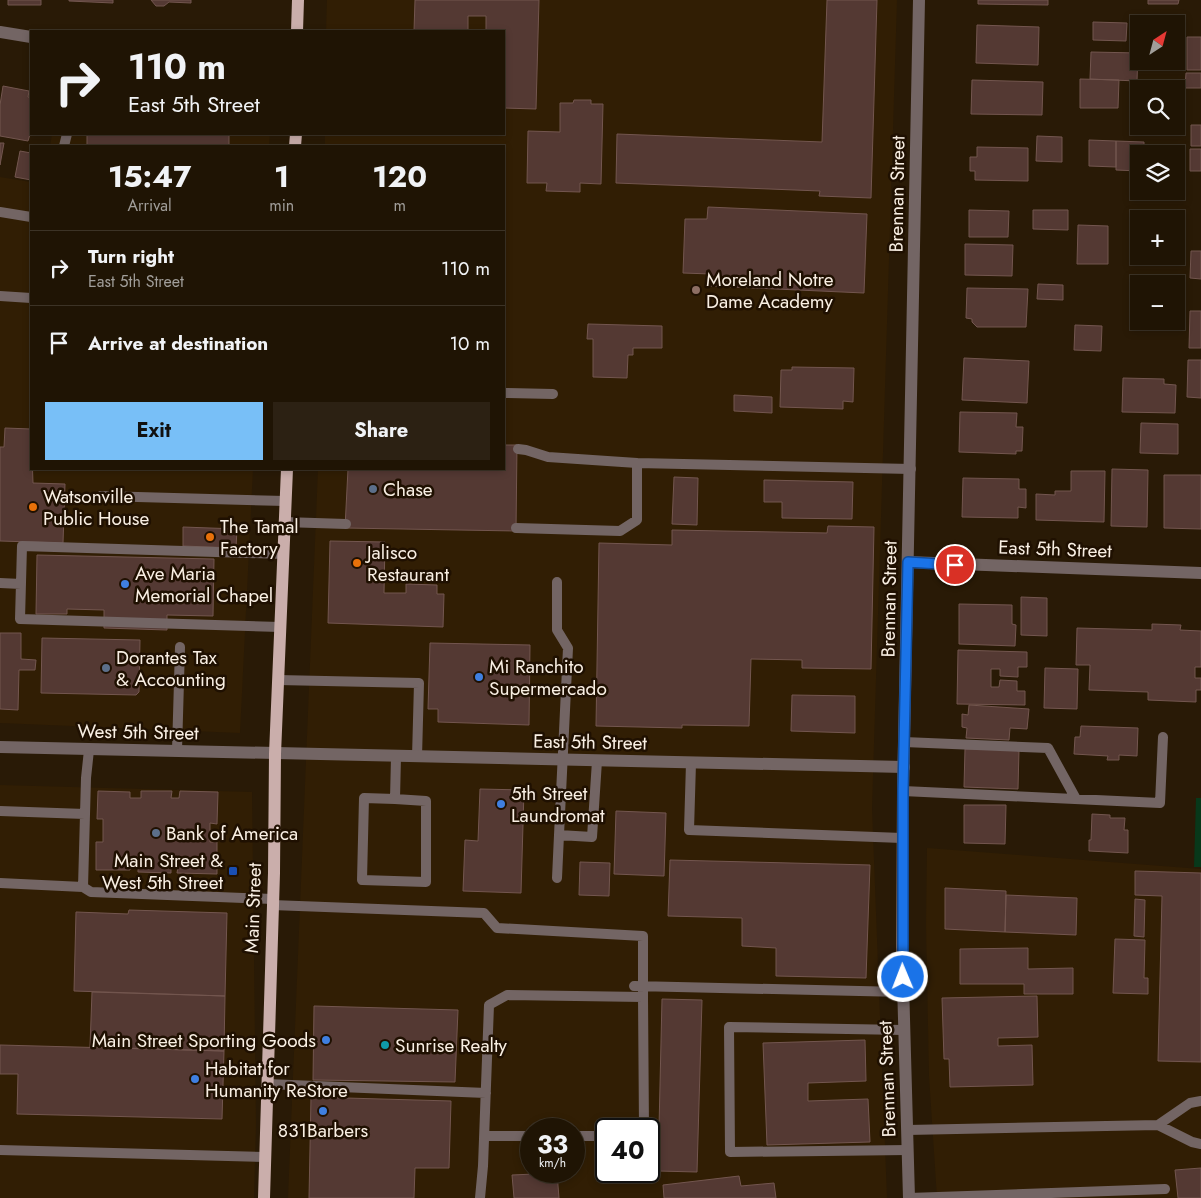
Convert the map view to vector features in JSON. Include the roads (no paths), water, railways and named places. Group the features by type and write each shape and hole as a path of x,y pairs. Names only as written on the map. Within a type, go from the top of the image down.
{"main road":[{"path":"297,30 298,0"},
{"name":"Main Street","path":"264,1198 275,754 286,470"}],"street":[{"name":"Brennan Street","path":"909,1198 903,992 902,838 911,469 919,0"},
{"path":"0,32 30,38"},
{"name":"East 5th Street","path":"908,562 1201,573"},
{"name":"West 5th Street","path":"0,747 177,750 275,754"},
{"name":"East 5th Street","path":"275,754 904,767"}],"lane":[{"path":"0,212 30,217"},
{"path":"0,296 30,298"},
{"path":"505,393 553,394"},
{"path":"518,449 548,457 637,463 911,469"},
{"path":"516,528 620,531 637,520 637,463"},
{"path":"101,496 285,501"},
{"path":"284,522 346,524"},
{"path":"280,627 20,619 22,546 283,554"},
{"path":"557,582 557,630 568,648 557,878"},
{"path":"0,583 22,584"},
{"path":"177,750 180,647"},
{"path":"278,680 419,684 417,757"},
{"path":"903,791 1160,803 1163,737"},
{"path":"904,742 1048,748 1076,799"},
{"path":"83,887 89,750"},
{"path":"395,799 396,756"},
{"path":"559,835 592,837 597,761"},
{"path":"691,763 689,830 902,838"},
{"path":"364,798 395,799 426,801 426,882 362,880 364,798"},
{"path":"0,811 85,814"},
{"path":"0,884 83,887 91,892 484,913 497,928 643,936 640,989 644,1118"},
{"path":"480,1198 486,1094 488,1005 507,995 640,989 903,992"},
{"path":"904,1030 729,1027 730,1152 908,1150"},
{"path":"267,1084 486,1094"},
{"path":"1158,1125 1190,1103 1201,1101"},
{"path":"907,1130 1158,1125 1192,1142 1201,1144"},
{"path":"484,1136 520,1136"},
{"path":"0,1150 265,1157"},
{"path":"909,1198 1165,1189"}],"place":[{"name":"Moreland Notre Dame Academy","path":"696,290"},
{"name":"Chase","path":"373,489"},
{"name":"Watsonville Public House","path":"33,507"},
{"name":"The Tamal Factory","path":"210,537"},
{"name":"Jalisco Restaurant","path":"357,563"},
{"name":"Ave Maria Memorial Chapel","path":"125,584"},
{"name":"Dorantes Tax & Accounting","path":"106,668"},
{"name":"Mi Ranchito Supermercado","path":"479,677"},
{"name":"5th Street Laundromat","path":"501,804"},
{"name":"Bank of America","path":"156,833"},
{"name":"Main Street & West 5th Street","path":"233,871"},
{"name":"Main Street Sporting Goods","path":"326,1040"},
{"name":"Sunrise Realty","path":"385,1045"},
{"name":"Habitat for Humanity ReStore","path":"195,1079"},
{"name":"831Barbers","path":"323,1111"}]}
